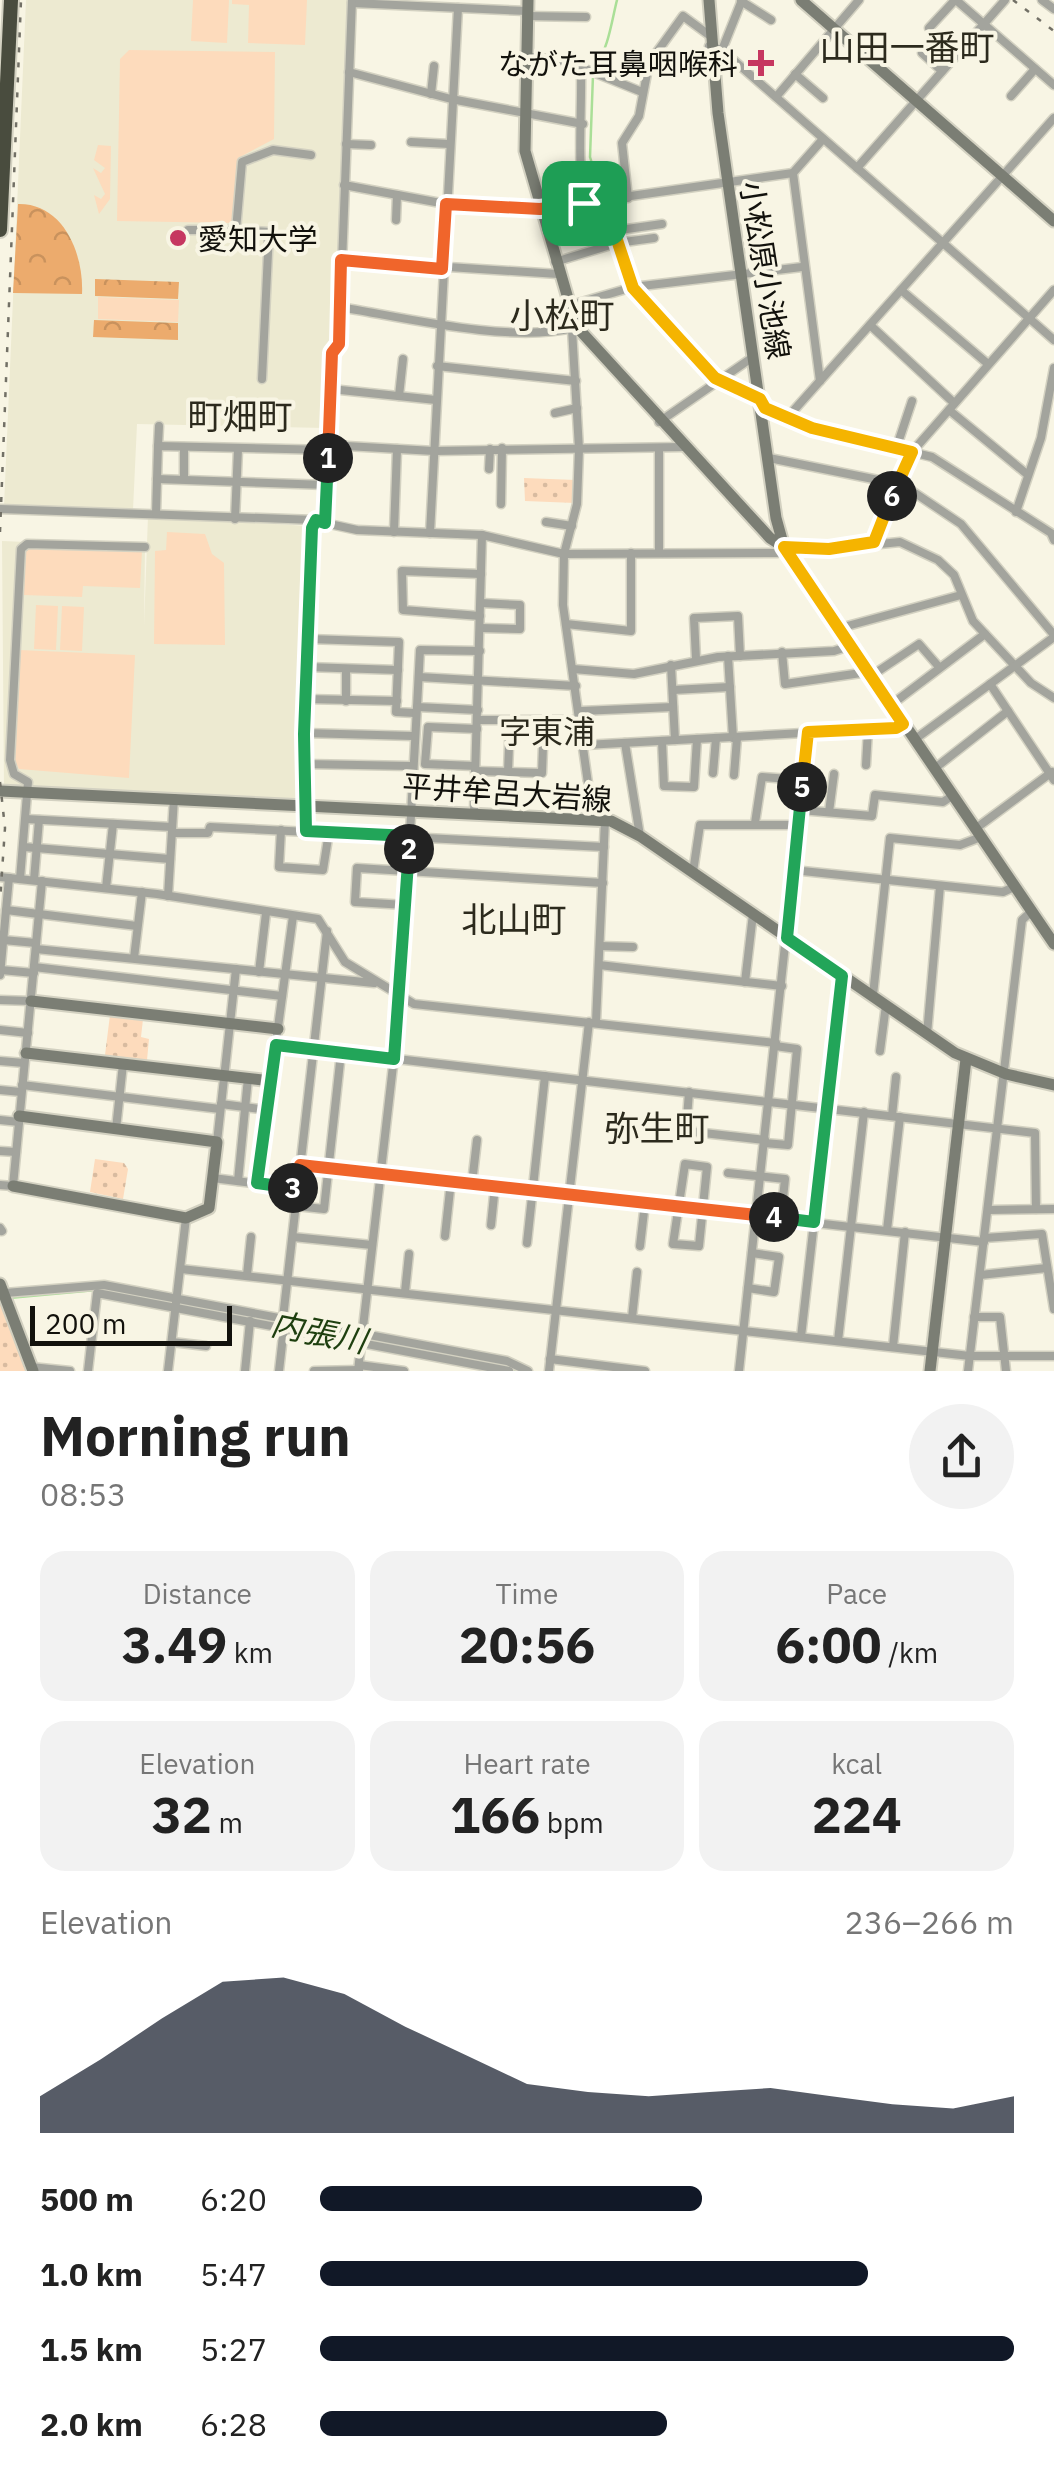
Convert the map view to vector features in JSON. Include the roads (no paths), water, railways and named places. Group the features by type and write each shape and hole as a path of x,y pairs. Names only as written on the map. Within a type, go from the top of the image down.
{"highway":[{"path":"0,230 4,47 10,0"}],"street":[{"name":"小松原小池線","path":"710,0 728,183 784,547 1054,944"},
{"path":"801,0 1054,221"},
{"path":"776,98 859,0"},
{"path":"929,28 955,0 1054,85"},
{"path":"857,168 1005,0"},
{"path":"1042,0 1054,9"},
{"path":"714,43 741,1 771,20"},
{"path":"306,831 304,734 308,638 326,485 340,308 352,2 527,9 586,16"},
{"path":"430,533 455,59 454,5"},
{"path":"527,9 527,167 574,328 579,449 572,526 564,554 566,624 604,847 599,965 581,1080 549,1371"},
{"path":"628,198 622,143 638,116 650,63 683,16 1054,340"},
{"path":"922,53 942,71"},
{"path":"525,56 581,68 642,92"},
{"path":"432,94 434,66"},
{"path":"581,68 583,124 579,162 584,203"},
{"path":"1012,96 1035,69"},
{"path":"349,72 451,100 583,124"},
{"path":"795,74 823,98"},
{"path":"788,418 1054,118"},
{"path":"344,184 446,204 540,209 793,174 823,139"},
{"path":"411,142 449,144"},
{"path":"346,144 371,146"},
{"path":"236,230 242,162 273,150 311,154"},
{"path":"793,174 802,267 820,381"},
{"path":"396,220 397,195"},
{"path":"604,201 633,288 718,380 760,399 765,408 826,433 932,456 1053,535"},
{"path":"613,231 662,224"},
{"path":"188,230 269,232 262,379"},
{"path":"341,260 442,269 557,268 616,243 654,238"},
{"path":"568,306 633,288 802,267"},
{"path":"901,290 988,364"},
{"path":"874,542 912,452 1054,290"},
{"path":"340,308 440,324 547,333 574,328"},
{"path":"870,326 1028,475"},
{"path":"574,328 770,538 784,547 829,549 900,542 938,560 954,575 973,621 1031,683 1054,698"},
{"path":"659,422 753,357"},
{"path":"398,396 403,359"},
{"path":"437,366 576,381"},
{"path":"1016,512 1042,438 1054,368"},
{"path":"331,389 436,400"},
{"path":"896,448 912,401"},
{"path":"555,413 577,408"},
{"path":"156,514 159,426"},
{"path":"158,446 684,448"},
{"path":"184,447 184,480"},
{"path":"394,532 397,448"},
{"path":"490,448 490,468"},
{"path":"501,504 502,448"},
{"path":"659,448 659,552"},
{"path":"235,519 238,449"},
{"path":"768,458 897,484 962,524 1054,636 914,740"},
{"path":"157,480 326,485"},
{"path":"0,509 320,522 394,532 482,536 564,554 777,553 784,547"},
{"path":"546,522 572,526"},
{"path":"474,813 482,536"},
{"path":"20,878 28,782 14,774 10,760 21,549 27,544 145,548"},
{"path":"566,624 631,631 631,553"},
{"path":"480,616 403,610 402,571 482,574"},
{"path":"840,628 962,595"},
{"path":"480,628 520,629 520,605 481,603"},
{"path":"696,660 694,618 738,616 740,656"},
{"path":"891,705 985,634"},
{"path":"308,638 399,642 396,712 416,710 478,720"},
{"path":"782,652 784,684 870,674 920,644 939,668"},
{"path":"573,669 634,674 696,660 834,651 850,646"},
{"path":"359,1369 401,996 420,650 480,651"},
{"path":"728,656 734,775"},
{"path":"671,664 676,740"},
{"path":"308,667 398,670"},
{"path":"346,669 346,700"},
{"path":"419,677 576,686"},
{"path":"873,996 890,838 960,845 1053,775 990,684"},
{"path":"672,690 730,687"},
{"path":"306,699 397,701"},
{"path":"544,721 542,772 425,764 428,727 478,720 544,721 674,706"},
{"path":"934,769 1008,712"},
{"path":"508,772 510,720"},
{"path":"585,745 868,730 903,724"},
{"path":"866,765 868,730"},
{"path":"739,1371 808,732"},
{"path":"304,734 413,736"},
{"path":"714,773 716,738"},
{"path":"662,741 664,786 694,788 698,739"},
{"path":"626,743 640,836"},
{"path":"304,764 412,766"},
{"path":"829,812 834,774"},
{"path":"755,823 762,777 803,780"},
{"name":"平井牟呂大岩線","path":"0,790 599,820 640,836 966,1059 1006,1074 1054,1085"},
{"path":"800,810 872,816 876,795 943,802 952,796"},
{"path":"168,896 174,798"},
{"path":"26,819 208,834 210,827 604,847"},
{"path":"39,820 39,914 34,970 16,1152 6,1186 186,1218 209,1208 236,969"},
{"path":"106,888 113,824"},
{"path":"693,872 700,825 798,825"},
{"path":"281,830 279,867 324,870 330,832"},
{"path":"24,847 170,859"},
{"path":"406,905 355,902 357,868 603,883"},
{"path":"793,870 1003,892 1014,887"},
{"path":"282,996 34,970 0,972 6,910 4,877 142,892 318,919 345,962 414,1004 797,1049 788,1145 686,1131 689,1092"},
{"path":"927,1034 940,886"},
{"path":"134,958 142,892"},
{"path":"6,910 138,926"},
{"path":"968,1371 1022,920 1032,911"},
{"path":"259,972 266,913"},
{"path":"745,982 753,914"},
{"path":"257,1183 293,916"},
{"path":"279,1371 327,931"},
{"path":"4,940 134,958 376,982"},
{"path":"600,946 633,947"},
{"path":"599,965 782,986"},
{"path":"802,1337 842,976"},
{"path":"0,1000 278,1028"},
{"path":"880,1051 886,1004"},
{"path":"0,1030 28,1032"},
{"path":"276,1045 1035,1133 1036,1210"},
{"path":"296,1206 324,1209 341,1053"},
{"path":"930,1371 966,1059"},
{"path":"0,1060 123,1064 271,1081"},
{"path":"116,1130 123,1064"},
{"path":"526,1244 544,1076"},
{"path":"238,1181 248,1078"},
{"path":"887,1230 896,1078"},
{"path":"0,1090 22,1088 267,1110"},
{"path":"838,1340 864,1112"},
{"path":"0,1120 216,1142"},
{"path":"472,1183 477,1140"},
{"path":"0,1151 16,1152"},
{"path":"686,1164 707,1167 698,1246 673,1244 677,1206 686,1164"},
{"path":"300,1165 945,1237 984,1240 1042,1234 1054,1309"},
{"path":"728,1173 785,1179 781,1218"},
{"path":"213,1178 298,1188"},
{"path":"445,1236 450,1181"},
{"path":"491,1224 495,1186"},
{"path":"640,1246 644,1202"},
{"path":"989,1210 1054,1209"},
{"path":"168,1371 186,1218"},
{"path":"893,1347 905,1232"},
{"path":"247,1275 250,1237"},
{"path":"293,1237 372,1245"},
{"path":"405,1292 409,1254"},
{"path":"748,1288 774,1292 779,1257 752,1254"},
{"path":"181,1268 970,1356 1054,1356"},
{"path":"980,1275 1048,1268"},
{"path":"632,1318 636,1272"},
{"path":"70,1371 32,1369 4,1293 104,1285 250,1321 284,1323"},
{"path":"88,1371 97,1293 176,1303 507,1361 528,1371"},
{"path":"974,1317 1000,1317 1006,1371"},
{"path":"244,1371 250,1321"},
{"path":"362,1338 508,1371"},
{"path":"172,1342 206,1346"},
{"path":"439,1371 441,1357"},
{"path":"550,1359 645,1371"},
{"path":"314,1371 404,1371"}],"waterway":[{"path":"595,68 607,43 617,0"},
{"path":"593,75 590,157 603,199"},
{"name":"内張川","path":"9,1298 96,1290 115,1293"},
{"name":"内張川","path":"275,1323 519,1371"}],"railway":[{"path":"0,532 21,0"},
{"path":"1013,0 1054,31"},
{"path":"0,782 5,828 0,901"}],"place":[{"name":"ながた耳鼻咽喉科","path":"761,63"},
{"name":"愛知大学","path":"178,238"}],"district":[{"name":"山田一番町","path":"907,47"},
{"name":"小松町","path":"562,315"},
{"name":"町畑町","path":"240,416"},
{"name":"字東浦","path":"547,731"},
{"name":"北山町","path":"514,919"},
{"name":"弥生町","path":"657,1128"}]}
